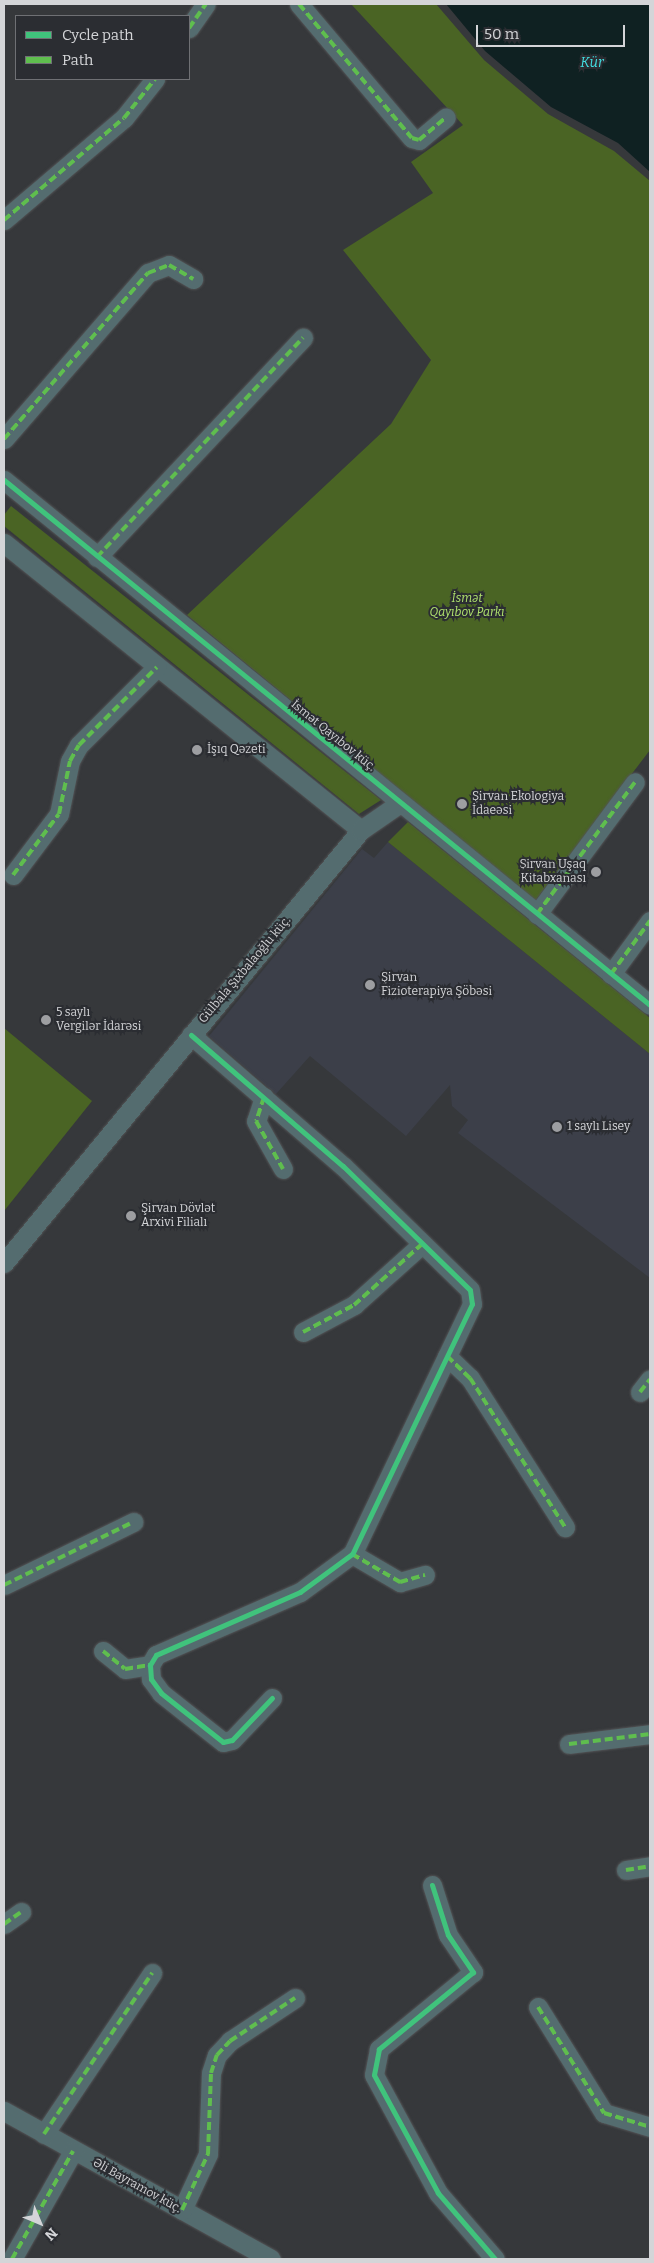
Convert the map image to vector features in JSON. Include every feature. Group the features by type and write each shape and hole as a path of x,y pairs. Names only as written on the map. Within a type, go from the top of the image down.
{"street":[{"path":"190,27 206,4"},
{"path":"299,4 412,138 419,140 446,117"},
{"path":"4,220 124,118 154,80"},
{"path":"4,438 148,273 169,265 193,279"},
{"path":"97,557 303,338"},
{"name":"İsmət Qayıbov küç.","path":"4,480 400,804 650,1005"},
{"path":"4,543 361,830"},
{"path":"13,875 59,814 70,761 79,745 157,667"},
{"path":"537,914 635,782"},
{"name":"Gülbala Şıxbalaoğlu küç.","path":"4,1263 361,830 400,804"},
{"path":"611,974 650,921"},
{"path":"191,1036 264,1097 422,1244 470,1290 472,1304 352,1554 300,1592 156,1655 150,1666 151,1679 161,1694 223,1742 232,1740 272,1698"},
{"path":"264,1097 256,1122 283,1169"},
{"path":"303,1332 354,1305 422,1244"},
{"path":"447,1356 470,1378 565,1527"},
{"path":"4,1585 132,1522"},
{"path":"352,1554 400,1582 425,1575"},
{"path":"103,1651 125,1668 150,1666"},
{"path":"568,1744 650,1734"},
{"path":"626,1870 650,1866"},
{"path":"432,1885 448,1935 473,1972 380,2049 374,2075 438,2193 495,2259"},
{"path":"4,1924 21,1912"},
{"path":"44,2134 152,1973"},
{"path":"182,2210 208,2154 211,2073 217,2055 230,2041 295,1998"},
{"path":"538,2007 604,2113 650,2127"},
{"name":"Əli Bayramov küç.","path":"4,2111 73,2151 272,2259"},
{"path":"12,2259 73,2151"}],"shaded area":[{"path":"388,842 650,1054 650,1278 458,1133 468,1120 452,1106 450,1085 406,1136 310,1056 276,1094 209,1036 362,849 374,858"}],"green space":[{"name":"İsmət Qayıbov Parkı","path":"351,4 436,4 484,60 548,114 614,151 650,181 650,750 535,901 187,615 391,424 431,360 343,250 433,193 411,162 463,125"},
{"path":"11,506 381,800 359,814 4,526 4,515"},
{"path":"408,822 650,1018 650,1054 388,842"},
{"path":"4,1028 92,1101 4,1211"}],"water":[{"name":"Kür","path":"446,4 650,4 650,172 618,143 551,107 485,51"}],"marked path":[{"path":"190,27 206,4"},
{"path":"299,4 412,138 419,140 446,117"},
{"path":"4,220 124,118 154,80"},
{"path":"4,439 148,273 169,265 193,279"},
{"path":"97,557 303,338"},
{"path":"13,875 59,814 70,761 79,745 157,667"},
{"path":"537,914 635,782"},
{"path":"611,974 650,921"},
{"path":"264,1097 256,1121 283,1169"},
{"path":"303,1332 354,1305 422,1244"},
{"path":"447,1356 470,1378 565,1527"},
{"path":"640,1392 650,1379"},
{"path":"4,1585 133,1522"},
{"path":"352,1554 400,1582 425,1575"},
{"path":"103,1651 125,1669 150,1665"},
{"path":"569,1744 650,1734"},
{"path":"626,1870 650,1866"},
{"path":"4,1924 21,1912"},
{"path":"44,2134 152,1973"},
{"path":"182,2210 208,2154 211,2073 217,2055 230,2041 295,1998"},
{"path":"538,2007 604,2113 650,2127"},
{"path":"12,2259 73,2151"}],"cycle path":[{"path":"4,480 650,1005"},
{"path":"191,1035 343,1166 470,1290 472,1304 352,1554 300,1592 156,1655 150,1665 151,1679 161,1693 223,1742 232,1740 272,1698"},
{"path":"432,1885 448,1935 473,1972 379,2049 374,2075 438,2193 495,2259"}],"place":[{"name":"İşıq Qəzeti","path":"197,750"},
{"name":"Şirvan Ekologiya İdaeəsi","path":"462,804"},
{"name":"Şirvan Uşaq Kitabxanası","path":"596,872"},
{"name":"Şirvan Fizioterapiya Şöbəsi","path":"370,985"},
{"name":"5 saylı Vergilər İdarəsi","path":"46,1020"},
{"name":"1 saylı Lisey","path":"557,1127"},
{"name":"Şirvan Dövlət Arxivi Filialı","path":"131,1216"}]}
